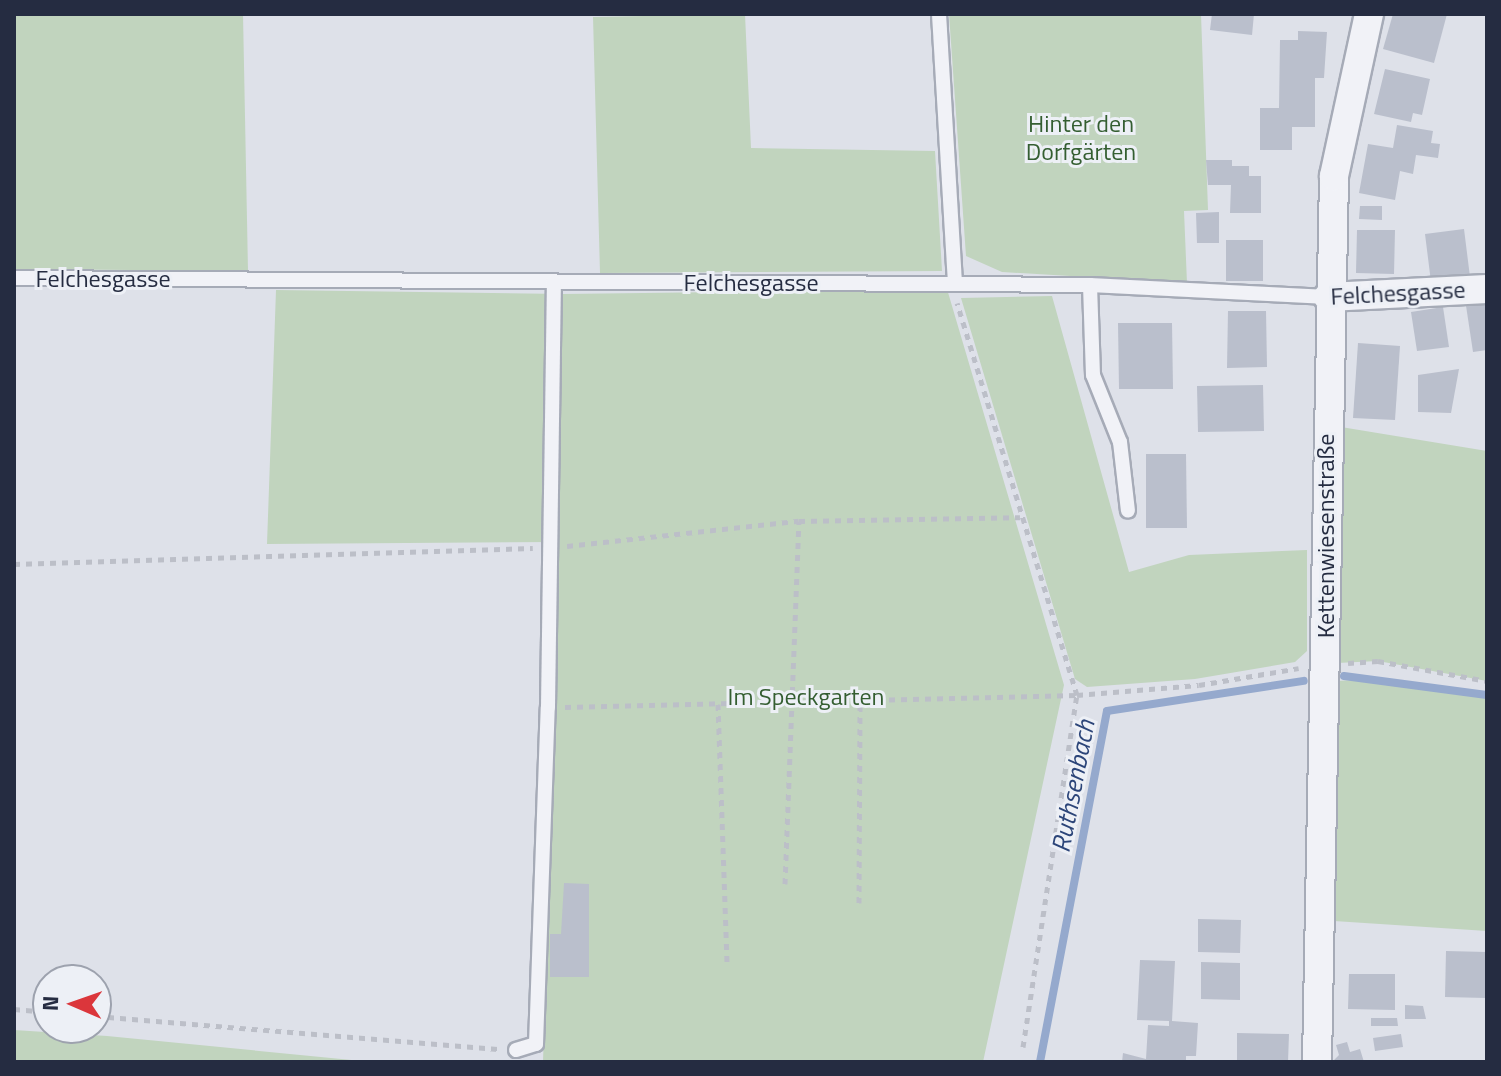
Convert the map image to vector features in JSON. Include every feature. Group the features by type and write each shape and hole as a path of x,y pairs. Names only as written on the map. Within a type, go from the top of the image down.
{"street":[{"name":"Kettenwiesenstraße","path":"1317,1062 1328,297 1334,176 1369,14"},
{"name":"Felchesgasse","path":"1328,297 1487,289"}],"lane":[{"path":"939,14 955,284"},
{"name":"Felchesgasse","path":"14,278 1090,285 1328,297"},
{"path":"516,1050 536,1044 548,707 554,282"},
{"path":"1090,285 1093,375 1120,442 1128,511"}],"path":[{"path":"955,284 1020,517 1077,695 1023,1047"},
{"path":"14,564 549,548 799,521 1020,517"},
{"path":"785,884 799,521"},
{"path":"548,707 1077,695 1199,685 1325,664 1378,661 1487,681"},
{"path":"859,903 860,698"},
{"path":"718,704 727,965"},
{"path":"112,1017 516,1050"}],"green space":[{"path":"14,14 243,14 248,271 14,269"},
{"path":"745,14 751,148 935,151 942,271 600,273 593,17"},
{"name":"Hinter den Dorfgärten","path":"949,14 1201,14 1208,210 1184,211 1187,283 1002,272 966,256"},
{"name":"Im Speckgarten","path":"947,289 1064,685 983,1062 543,1062 559,542 267,544 276,290 563,294"},
{"path":"1052,296 1129,572 1189,555 1307,550 1307,651 1295,662 1195,679 1087,687 1075,679 961,298"},
{"path":"1341,427 1487,451 1487,681 1378,661 1337,663"},
{"path":"1385,678 1487,696 1487,931 1334,921 1337,681"},
{"path":"14,1030 32,1031 32,1044 112,1044 112,1036 372,1062 14,1062"}],"building":[{"path":"1212,14 1254,14 1252,35 1210,30"},
{"path":"1393,14 1447,14 1434,63 1383,49"},
{"path":"1298,31 1327,32 1324,78 1315,78 1315,127 1292,127 1292,150 1260,150 1260,108 1279,108 1280,40 1298,40"},
{"path":"1385,69 1430,79 1422,115 1413,113 1411,122 1374,114"},
{"path":"1397,125 1433,131 1431,143 1440,144 1438,158 1416,155 1413,174 1400,171 1395,200 1359,193 1368,144 1393,148"},
{"path":"1206,160 1232,160 1232,166 1249,166 1249,176 1261,176 1261,213 1230,213 1231,185 1208,185"},
{"path":"1360,206 1382,206 1382,220 1359,219"},
{"path":"1219,212 1219,243 1197,243 1196,213"},
{"path":"1464,229 1470,277 1431,282 1425,234"},
{"path":"1357,230 1395,230 1394,274 1356,273"},
{"path":"1226,240 1263,240 1263,281 1226,281"},
{"path":"1487,295 1487,350 1473,352 1465,299"},
{"path":"1443,307 1449,347 1417,351 1411,312"},
{"path":"1228,311 1266,311 1267,367 1227,368"},
{"path":"1118,323 1172,323 1173,389 1119,389"},
{"path":"1358,343 1400,346 1395,420 1353,418"},
{"path":"1459,369 1451,413 1418,412 1418,375"},
{"path":"1263,385 1264,431 1198,432 1197,386"},
{"path":"1146,454 1186,454 1187,528 1146,528"},
{"path":"564,883 589,884 589,977 550,977 550,934 561,934"},
{"path":"1198,919 1241,920 1240,953 1198,952"},
{"path":"1446,951 1487,952 1486,998 1445,997"},
{"path":"1140,960 1175,961 1172,1021 1198,1023 1196,1056 1186,1056 1186,1062 1122,1062 1123,1053 1146,1059 1148,1025 1169,1026 1169,1021 1137,1020"},
{"path":"1201,962 1240,963 1240,1000 1201,999"},
{"path":"1349,974 1395,974 1395,1010 1348,1009"},
{"path":"1405,1005 1423,1006 1426,1019 1405,1019"},
{"path":"1371,1018 1397,1018 1398,1026 1371,1026"},
{"path":"1237,1033 1289,1034 1288,1062 1237,1062"},
{"path":"1401,1034 1403,1047 1375,1051 1373,1038"},
{"path":"1347,1042 1350,1052 1360,1049 1364,1062 1332,1062 1339,1055 1336,1045"}],"waterway":[{"name":"Ruthsenbach","path":"1344,676 1487,695"},
{"name":"Ruthsenbach","path":"1040,1062 1107,711 1304,681"}]}
